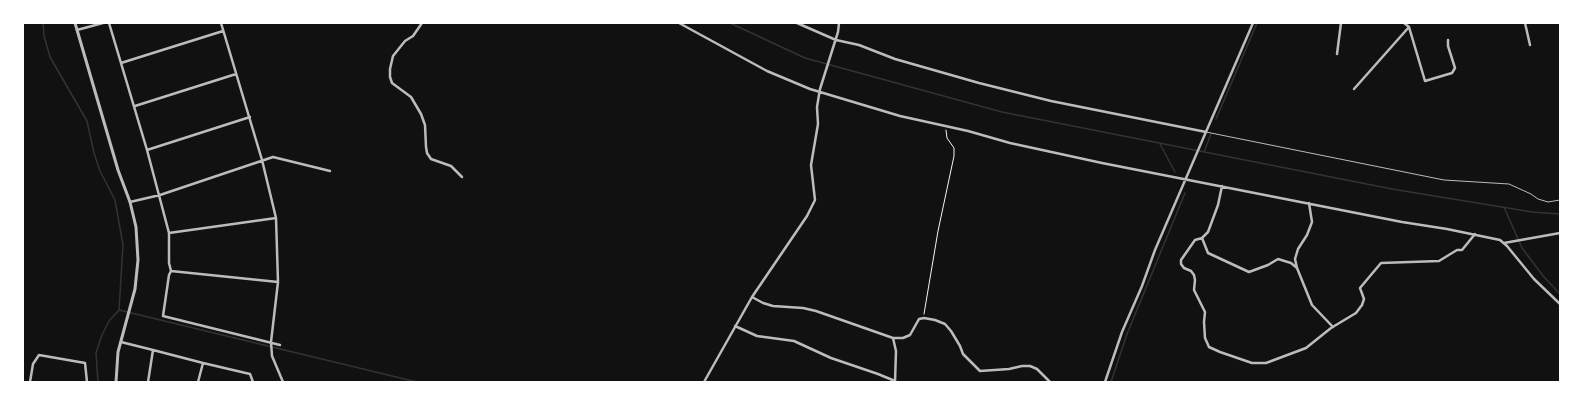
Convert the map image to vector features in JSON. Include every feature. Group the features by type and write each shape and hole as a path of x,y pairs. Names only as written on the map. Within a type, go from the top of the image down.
{"street":[{"path":"75,23 118,170 130,202 136,227 138,260 135,289 118,352 116,382"},
{"path":"77,30 103,23"},
{"path":"109,23 135,106 169,233 169,264 171,271 169,275 163,316 280,345"},
{"path":"221,23 250,117 276,218 278,282 271,342 272,356 283,382"},
{"path":"422,23 413,36 405,42 393,56 390,73 392,83 410,97 421,114 425,125 427,153 431,159 451,166 462,177"},
{"path":"679,23 767,71 820,93 900,116 947,126 1010,143 1309,204 1500,240 1534,279 1560,304"},
{"path":"797,23 836,40 859,45 895,59 1004,90 1051,101 1206,132"},
{"path":"704,382 752,297 808,216 815,200 810,165 818,124 817,107 820,89 835,44 839,23"},
{"path":"1105,382 1122,332 1185,179 1253,23"},
{"path":"1337,54 1342,23"},
{"path":"1404,23 1409,27 1425,81 1452,73 1455,68 1448,46 1448,40"},
{"path":"1524,23 1530,45"},
{"path":"1354,89 1409,27"},
{"path":"121,63 223,31"},
{"path":"135,106 236,74"},
{"path":"147,150 250,117"},
{"path":"130,202 160,195 273,157 330,171"},
{"path":"1222,186 1208,232 1202,238 1194,240 1181,260 1184,268 1191,271 1194,275 1194,290 1205,312 1205,338 1210,347 1252,363 1266,363 1306,348 1333,327 1356,314 1364,299 1360,288 1381,263 1439,261 1457,250 1462,250 1474,234"},
{"path":"1309,204 1312,222 1307,235 1298,249 1295,259 1297,268 1312,305 1333,327"},
{"path":"169,233 276,218"},
{"path":"1504,243 1560,233"},
{"path":"1202,238 1208,253 1249,272 1268,265 1278,259 1291,263 1297,268"},
{"path":"171,271 278,282"},
{"path":"752,297 773,306 803,308 816,311 894,338 903,338 910,335 919,319 924,318 941,322 948,327 957,339 963,354 980,370 1009,369 1030,366 1037,369 1050,382"},
{"path":"735,326 757,336 794,341 831,358 878,374 895,382 896,351 894,338"},
{"path":"121,342 250,374 253,382"},
{"path":"148,382 153,350"},
{"path":"30,382 33,364 39,355 85,362 86,382"},
{"path":"198,382 203,363"}],"lane":[{"path":"1206,132 1444,180 1509,184 1531,194 1538,199 1548,202 1560,200"}],"path":[{"path":"924,318 938,231 954,156 954,148 947,138 947,126"}],"waterway":[{"path":"43,23 44,36 50,57 87,121 94,153 100,171 115,200 123,245 119,310 109,321 102,335 96,353 98,382"},
{"path":"730,23 805,58 1002,112 1392,189 1532,212 1560,214"},
{"path":"1216,119 1257,23"},
{"path":"1204,152 1211,134"},
{"path":"1160,144 1175,172"},
{"path":"1111,382 1127,334 1185,193"},
{"path":"1504,207 1522,248 1544,277 1560,294"},
{"path":"119,310 417,382"}]}
